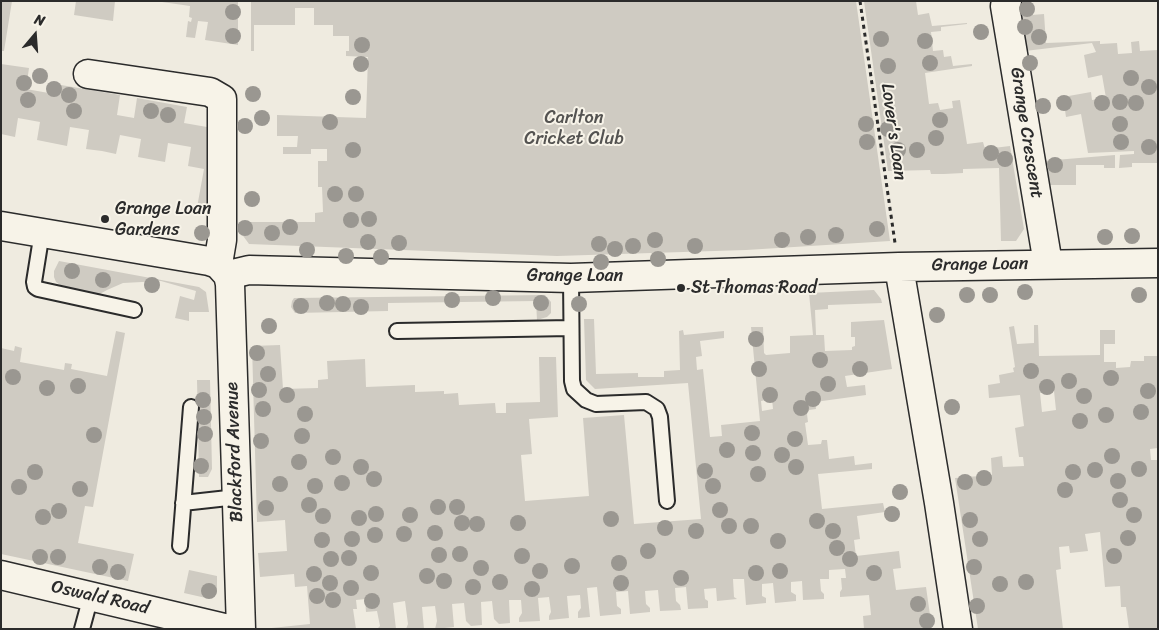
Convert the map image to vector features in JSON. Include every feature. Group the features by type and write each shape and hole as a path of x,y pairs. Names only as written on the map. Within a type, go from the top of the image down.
{"street":[{"name":"Grange Crescent","path":"1007,1 1005,6 1048,264"},
{"path":"88,74 210,92 222,99 223,270"},
{"name":"Grange Loan","path":"1,226 209,261 223,270 570,278 899,267 1158,262"},
{"path":"899,267 939,503 958,629"},
{"name":"Blackford Avenue","path":"223,270 230,284 241,629"},
{"name":"Oswald Road","path":"1,575 229,629"}],"lane":[{"path":"42,232 34,282 35,287 134,310"},
{"path":"570,278 572,382 574,389 580,397 596,404 646,402 657,409 660,417 667,501"},
{"path":"397,331 571,328"},
{"path":"180,546 191,407"},
{"path":"183,503 237,497"},
{"path":"82,629 91,596"}],"path":[{"name":"Lover's Loan","path":"860,1 899,267"}],"green space":[{"path":"1,1 12,1 4,51 1,51"},
{"path":"76,1 115,1 113,21 74,15"},
{"path":"155,1 238,1 238,45 205,40 208,22 198,21 195,38 186,37 188,21 191,22 192,18 189,17 190,6"},
{"name":"Carlton Cricket Club","path":"251,1 856,1 890,241 746,250 557,256 249,244 241,233 241,222 315,222 315,213 323,212 322,187 318,187 318,161 327,161 327,149 311,149 311,154 283,154 283,147 297,147 298,136 277,136 277,115 366,118 368,57 346,56 346,51 349,51 349,36 333,36 333,25 314,25 314,8 295,8 295,25 254,25 254,51 251,51"},
{"path":"864,1 916,1 918,15 929,13 932,26 967,23 941,27 941,31 931,32 933,51 943,50 944,57 951,56 953,66 972,64 972,66 925,73 929,104 938,103 940,110 953,108 952,101 960,100 967,144 983,142 985,149 1010,146 1024,229 1016,241 1001,241 999,168 963,169 963,173 944,174 931,174 930,170 888,171"},
{"path":"1044,14 1046,43 1100,41 1100,44 1117,43 1118,54 1132,53 1131,42 1139,41 1140,51 1158,50 1158,163 1132,163 1132,167 1119,168 1120,155 1134,154 1134,151 1088,153 1081,114 1066,117 1063,97 1091,92 1092,100 1106,98 1102,75 1088,78 1084,55 1096,52 1092,43 1025,51 1019,16"},
{"path":"1,64 29,68 26,89 60,95 61,85 120,95 117,115 134,118 137,98 187,107 184,123 207,127 209,216 196,213 204,169 188,166 191,147 168,143 165,162 138,157 141,139 120,135 116,154 86,149 89,130 70,127 67,146 37,140 40,122 18,118 15,137 1,134"},
{"path":"1115,155 1115,168 1104,168 1104,165 1076,165 1076,185 1047,185 1043,161"},
{"path":"59,261 199,287 206,292 209,312 189,312 189,321 175,318 180,296 194,300 196,291 161,281 123,283 98,295 64,288 56,282 54,277 54,271"},
{"path":"874,290 881,299 882,303 828,305 828,309 815,310 816,335 824,335 825,351 852,350 852,347 855,346 855,337 851,337 851,322 884,320 892,369 845,376 847,387 865,385 866,395 815,402 816,409 809,410 807,414 808,422 805,423 808,445 821,444 822,440 827,440 829,459 854,456 855,465 872,463 872,469 818,474 822,509 883,503 885,512 857,516 860,539 854,540 856,556 899,551 901,568 893,569 896,590 926,587 932,629 864,629 863,616 871,615 869,595 840,597 842,589 841,578 846,578 845,569 829,570 829,579 820,579 824,599 803,600 802,581 791,582 791,592 796,595 796,601 775,603 773,583 762,584 762,596 766,598 766,603 746,605 744,579 733,579 734,597 737,599 717,601 716,588 704,589 708,608 688,609 686,587 675,588 676,601 680,605 681,610 660,611 658,590 645,591 646,604 650,608 650,612 630,614 628,591 616,592 617,606 621,609 621,614 600,616 597,587 587,588 590,617 578,618 578,612 581,608 580,595 567,596 569,618 549,620 551,612 549,597 538,598 540,621 519,622 522,613 521,600 509,600 510,623 499,624 494,619 492,601 481,602 482,625 471,626 466,621 464,603 452,604 454,627 435,629 437,621 435,606 422,607 424,629 406,629 408,624 405,601 393,603 396,629 377,629 380,626 377,611 366,612 365,599 356,600 357,609 353,609 356,629 262,629 310,624 307,586 295,587 294,574 260,577 258,553 287,551 285,520 257,522 252,346 280,345 283,389 318,388 318,380 328,379 327,361 365,359 366,387 415,385 415,392 444,391 444,394 458,393 459,405 495,403 496,413 506,413 506,403 540,402 539,357 556,357 558,417 529,419 532,454 521,455 525,501 589,496 583,418 624,415 634,524 701,519 688,383 595,389 586,380 584,319 594,319 596,374 638,373 638,377 664,377 664,371 680,370 679,331 683,330 684,335 724,331 724,338 700,341 702,356 696,357 697,370 703,369 710,437 722,436 721,425 760,421 751,327 763,327 764,353 766,355 790,353 790,336 813,335 809,293","holes":["772,399 773,409 762,411 761,401"]},
{"path":"545,295 551,302 551,313 547,317 537,320 536,301 388,303 388,311 295,313 291,307 294,298"},
{"path":"1034,325 1038,325 1039,356 1100,355 1100,330 1115,330 1115,344 1104,344 1104,362 1116,362 1116,368 1130,367 1131,361 1144,361 1144,356 1158,356 1158,448 1150,449 1151,460 1158,460 1158,629 1129,629 1126,607 1121,607 1120,586 1105,587 1100,532 1085,534 1088,551 1070,553 1069,546 1059,547 1061,569 1056,570 1063,629 978,629 955,478 992,475 991,458 1002,456 1003,467 1024,466 1023,457 1019,457 1015,428 1024,426 1020,395 989,398 988,385 1000,383 999,375 1014,372 1013,368 1015,367 1009,327 1014,326 1017,344 1034,343","holes":["1054,391 1056,410 1042,412 1040,393"]},
{"path":"116,331 125,333 93,507 85,506 78,543 134,554 128,581 1,554 1,348 14,351 15,346 22,348 20,362 64,370 65,363 72,364 71,369 107,376"},
{"path":"197,380 210,380 212,469 208,477 199,477"},
{"path":"189,570 217,576 217,592 214,597 206,598 184,593"}],"place":[{"name":"Grange Loan Gardens","path":"105,219"},
{"name":"St Thomas Road","path":"681,288"}]}
